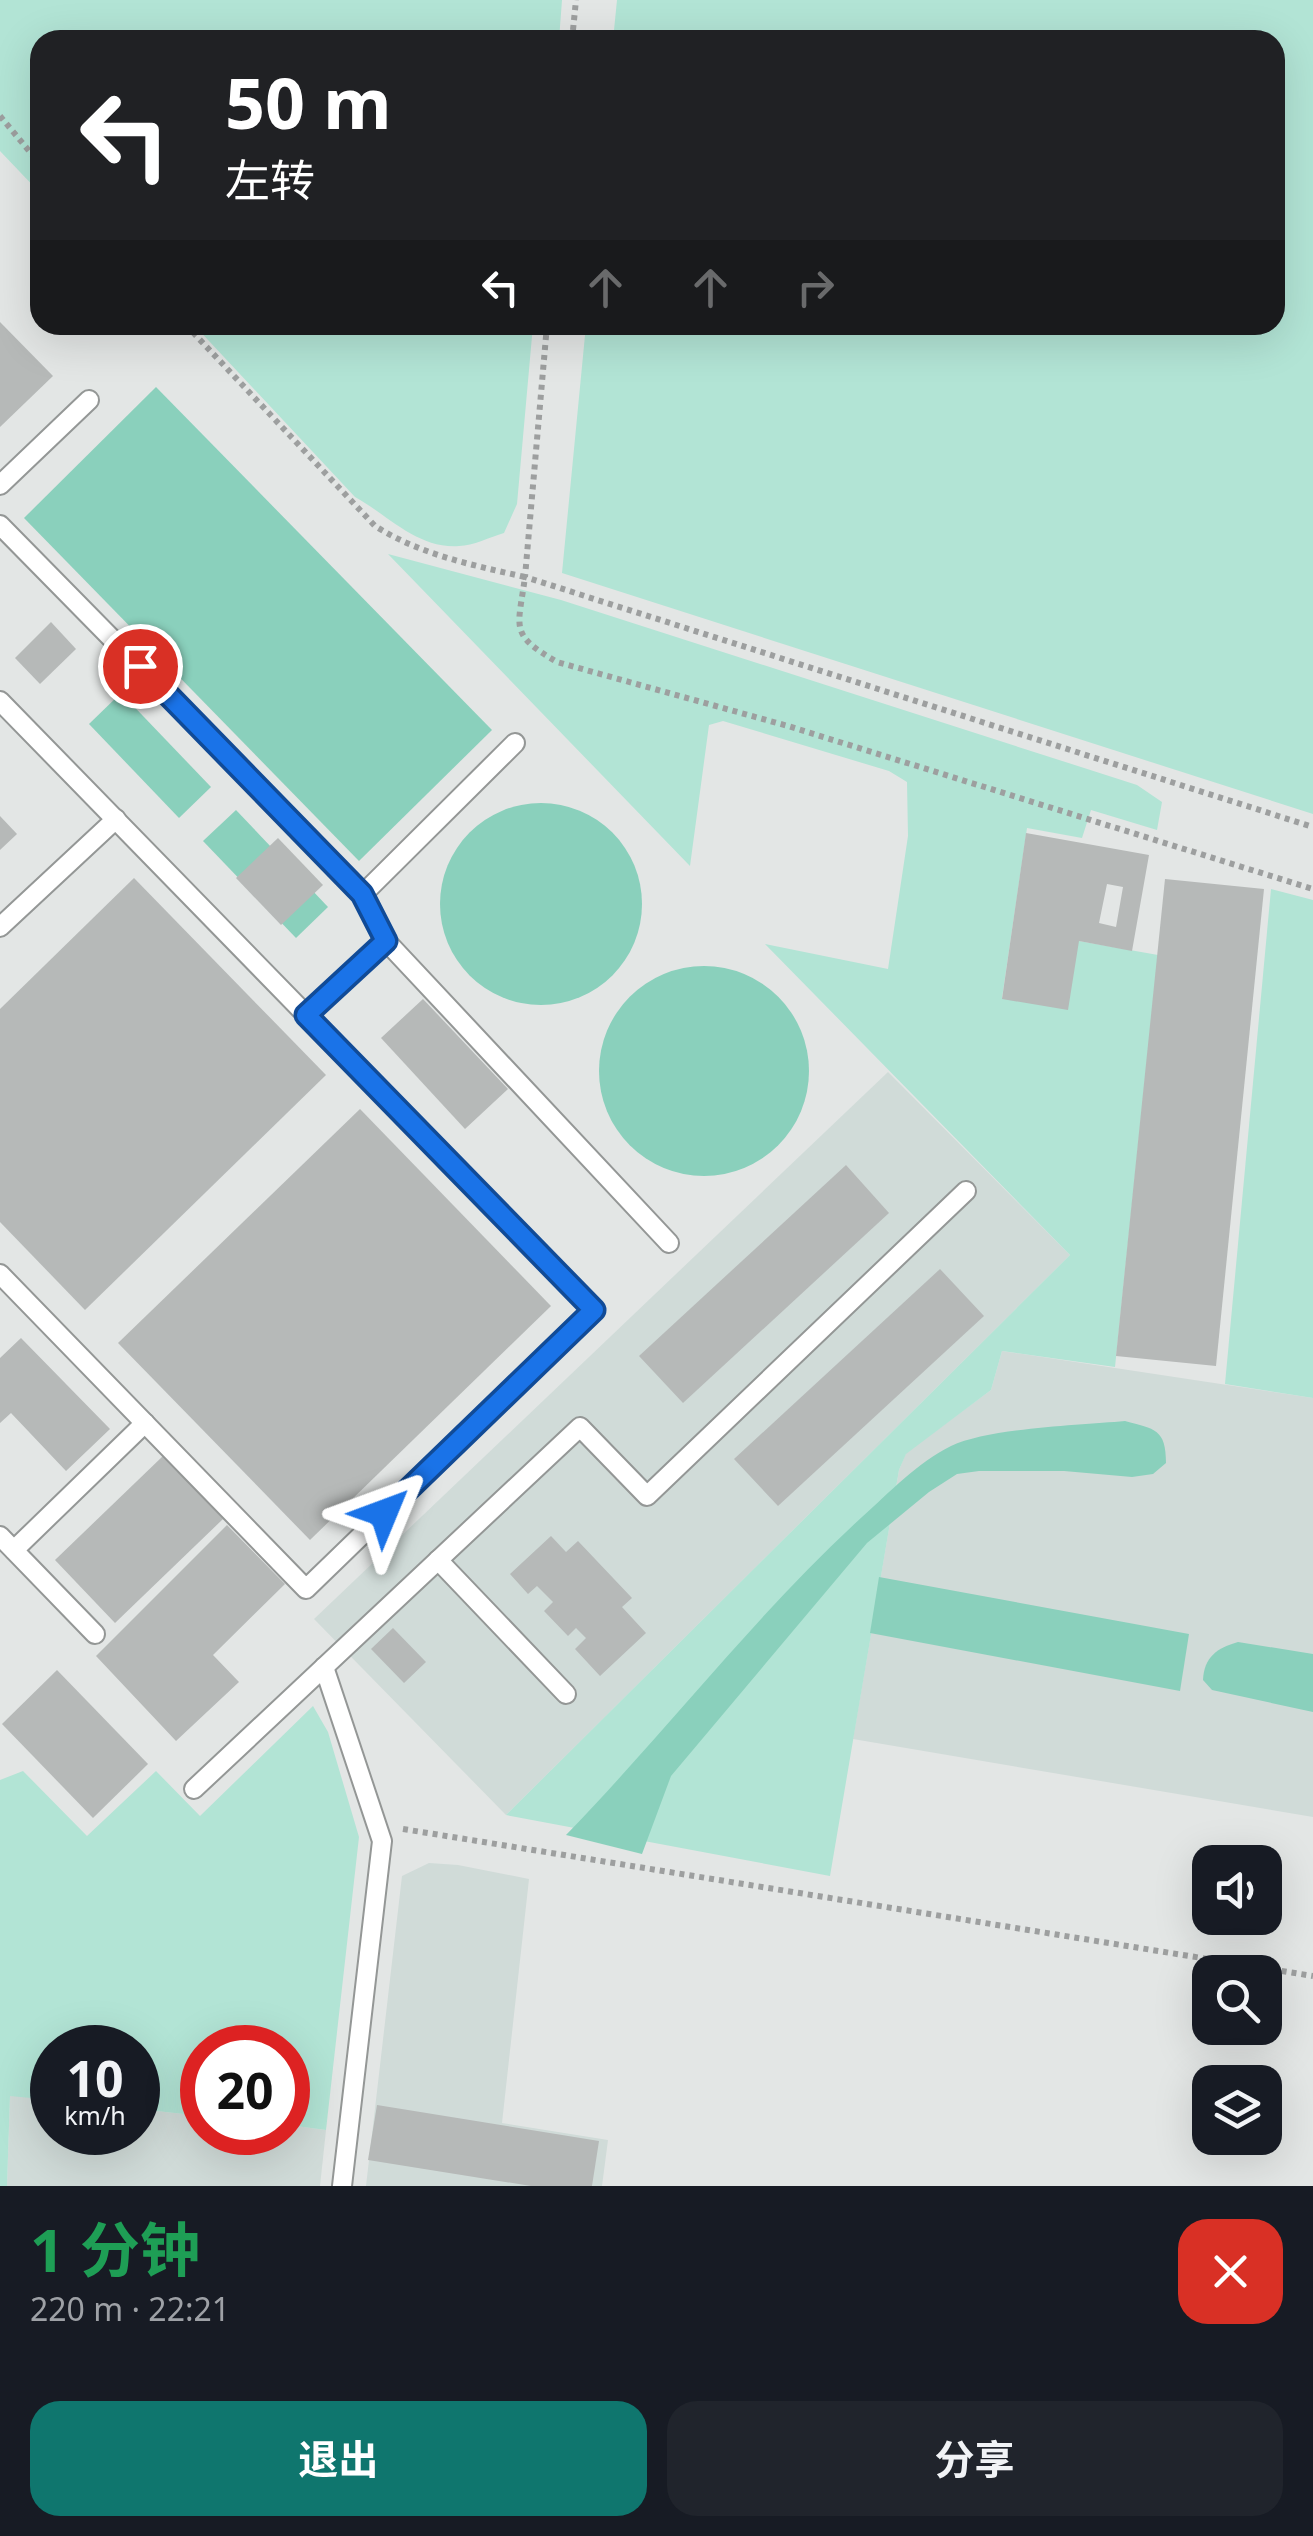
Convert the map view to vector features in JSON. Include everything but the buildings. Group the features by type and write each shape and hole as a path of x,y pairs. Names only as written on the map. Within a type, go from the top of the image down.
{"lane":[{"path":"0,485 89,400"},
{"path":"0,524 362,894 386,941 670,1243"},
{"path":"0,700 594,1310 306,1589 0,1274"},
{"path":"362,894 515,744"},
{"path":"0,927 116,820"},
{"path":"306,1015 386,941"},
{"path":"194,1789 580,1427 647,1496 966,1191"},
{"path":"14,1550 145,1423"},
{"path":"0,1536 95,1634"},
{"path":"438,1560 566,1694"},
{"path":"324,1667 382,1842 342,2186"}],"path":[{"path":"573,30 576,0"},
{"path":"0,116 30,152"},
{"path":"195,335 375,526 404,544 524,577 1313,827"},
{"path":"546,335 518,624 525,644 557,662 788,726 1313,889"},
{"path":"377,1824 1313,1976"}],"shaded area":[{"path":"0,0 562,0 560,30 30,30 30,182 0,151"},
{"path":"617,0 1313,0 1313,814 562,573 585,335 1285,335 1285,30 614,30"},
{"path":"203,335 532,335 517,504 504,533 464,546 430,542 355,497"},
{"path":"156,387 492,730 359,861 24,518"},
{"path":"388,554 561,600 1137,785 1162,802 1157,830 1091,810 1082,838 1027,828 1002,998 1079,941 1158,955 1115,1367 1002,1351 991,1390 906,1454 899,1470 830,1876 506,1815 1070,1255 765,944 888,969 908,836 907,782 889,771 723,721 709,725 690,866"},
{"path":"121,693 211,787 179,818 89,724"},
{"path":"541,803 580,810 613,832 635,865 642,904 635,943 613,976 580,998 541,1005 502,998 469,976 447,943 440,904 447,865 469,832 502,810"},
{"path":"236,810 328,907 296,938 203,841"},
{"path":"1271,889 1313,900 1313,1398 1225,1384"},
{"path":"704,966 744,974 778,997 801,1031 809,1071 801,1111 778,1145 744,1168 704,1176 664,1168 630,1145 607,1111 599,1071 607,1031 630,997 664,974"},
{"path":"888,1072 1070,1255 506,1815 314,1619"},
{"path":"1002,1351 1313,1398 1313,1817 853,1739 899,1470 906,1453 991,1390"},
{"path":"1125,1421 1151,1429 1161,1437 1166,1463 1153,1474 957,1474 867,1543 671,1776 642,1854 566,1835 785,1593 927,1460 951,1446 988,1435"},
{"path":"879,1577 1189,1634 1180,1691 870,1633"},
{"path":"1238,1642 1313,1654 1313,1712 1212,1690 1203,1680 1209,1659"},
{"path":"313,1706 328,1732 359,1837 326,2130 310,2128 310,2025 180,2025 180,2114 160,2111 160,2025 30,2025 30,2098 10,2096 7,2186 0,2186 0,1780 23,1771 87,1836 156,1771 200,1816"},
{"path":"429,1863 529,1879 502,2123 608,2140 602,2186 366,2186 402,1876"},
{"path":"10,2095 30,2097 30,2155 160,2155 160,2111 180,2114 180,2155 310,2155 310,2128 326,2130 320,2186 7,2186"}],"route":[{"path":"140,666 362,894 386,941 306,1015 594,1310 384,1513"}]}
